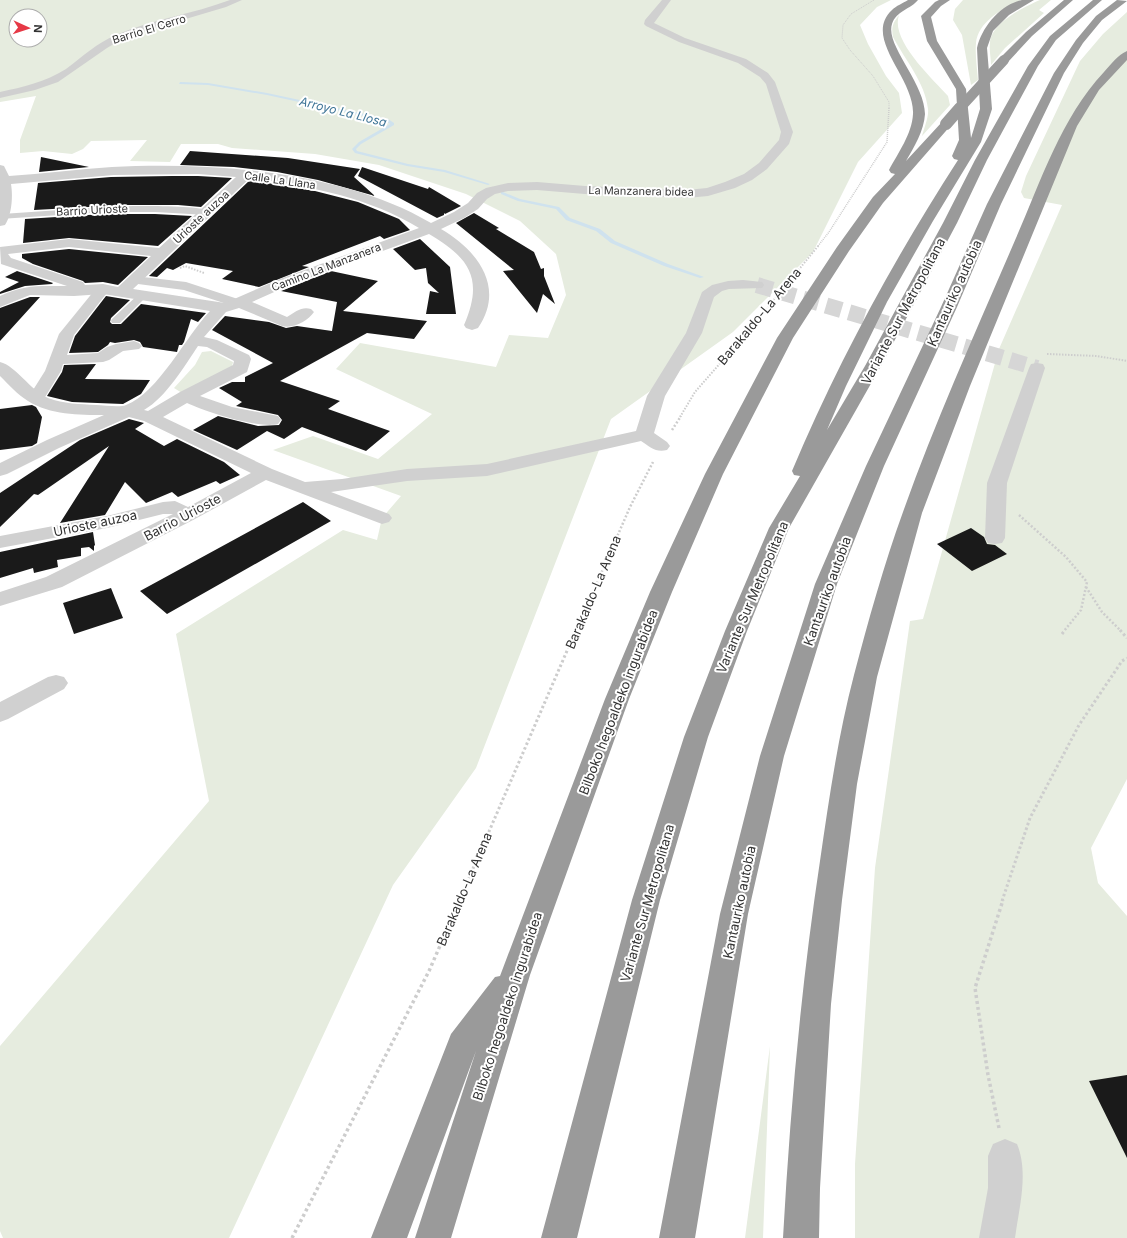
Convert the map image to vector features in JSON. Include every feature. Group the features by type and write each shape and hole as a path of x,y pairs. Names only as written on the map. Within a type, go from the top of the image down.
{"highway":[{"path":"878,200 911,141 917,126 919,113 917,96 911,80 887,40 885,29 887,20 895,11 914,0"},
{"path":"946,0 938,4 926,16 926,25 932,41 961,89 965,140 946,187"},
{"path":"779,528 814,438 849,362 913,243 975,142 986,108 986,93 982,60 983,39 988,28 1001,16 1030,0"},
{"path":"878,200 1004,60 1029,34 1069,0"},
{"name":"Variante Sur Metropolitana","path":"559,1238 652,878 696,737 736,631 779,528 873,366 950,223 981,160 1033,66 1053,38 1098,0"},
{"name":"Kantauriko autobia","path":"677,1238 734,914 772,756 826,584 874,466 949,307 994,204 1058,73 1079,42 1099,18 1123,0"},
{"path":"801,1238 803,1188 816,1004 828,900 844,784 865,677 912,513 961,386 1071,126 1089,94 1105,75 1127,54"},
{"name":"Bilboko hegoaldeko ingurabidea","path":"433,1238 515,975 617,699 661,592 714,474 785,338 842,250 878,200"},
{"path":"389,1238 462,1044 515,975"}],"street":[{"name":"Barrio El Cerro","path":"0,95 61,77 103,44 120,37 157,24 185,18 238,0"},
{"name":"La Manzanera bidea","path":"432,228 459,215 473,206 482,196 491,191 508,187 537,186 585,190 687,194 708,192 730,185 748,177 763,166 785,141 787,132 771,84 760,72 742,61 682,40 649,24 650,20 667,0"},
{"name":"Calle La Llana","path":"2,177 141,170 176,171 246,175 316,185 352,194 385,205 432,228 461,249 473,263 480,279 482,296 480,309 472,325"},
{"name":"Urioste auzoa","path":"122,291 246,175"},
{"path":"1,220 6,201 2,177"},
{"name":"Camino La Manzanera","path":"232,304 285,282 432,228"},
{"path":"0,251 70,243 162,253"},
{"path":"0,255 6,261 86,289"},
{"path":"644,435 656,396 694,332 707,295 717,288 728,285 757,285"},
{"path":"0,302 20,292 30,290 74,291 102,289 122,291 143,288 232,304 288,323 306,312"},
{"path":"36,398 58,360 67,334 102,289"},
{"path":"148,409 204,326 232,304"},
{"path":"0,367 36,398 58,407 129,411 148,409 186,396 241,368 243,360 211,343 193,341"},
{"path":"58,360 103,357 113,350 121,347 134,346"},
{"path":"995,538 997,483 1037,368"},
{"path":"186,396 205,406 225,412 272,420"},
{"path":"169,427 205,406"},
{"path":"53,444 58,407"},
{"path":"148,409 169,427 265,473 382,518"},
{"path":"0,470 53,444 129,411"},
{"path":"298,485 318,487 407,475 487,470 644,435 661,446"},
{"name":"Barrio Urioste","path":"0,600 54,582 188,515 265,473"},
{"name":"Urioste auzoa","path":"0,542 106,522 163,508 175,507 188,515"},
{"path":"0,713 56,683"},
{"path":"997,1238 1005,1188 1005,1156"}],"lane":[{"name":"Barrio Urioste","path":"1,220 48,212 109,208 146,208 207,212"},
{"path":"116,321 143,288"}],"path":[{"name":"Barakaldo-La Arena","path":"292,1238 429,971 630,507 661,446 695,392 744,336 828,232 887,142 889,102 873,76 850,50 842,38 843,25 851,14 874,0"},
{"path":"1037,368 1034,360 1050,353 1097,356 1127,361"},
{"path":"997,497 1066,557 1087,582 1081,610 1062,634"},
{"path":"1086,587 1102,612 1127,638"},
{"path":"1005,1156 988,1075 975,988 996,919 1030,818 1079,725 1122,661 1127,658"}],"shaded area":[{"path":"0,0 891,0 877,7 860,25 868,44 886,76 899,93 902,113 858,162 813,252 733,332 611,419 476,768 393,885 229,1238 3,1238 0,1231 0,1046 209,801 176,634 343,530 377,540 382,518 401,496 273,450 313,436 378,459 432,414 336,369 360,343 496,367 509,335 548,338 566,295 556,254 520,221 466,194 379,165 315,154 232,148 218,144 181,144 170,162 130,161 147,140 91,141 83,149 72,154 43,151 20,153 20,140 36,96 0,102"},
{"path":"963,0 1021,0 1000,11 981,28 976,43 978,80 971,85 962,35 953,20 955,9"},
{"path":"1040,0 1051,0 1039,10 1044,13 1005,48 991,65 990,43 996,29 1002,22 1017,11"},
{"path":"1127,12 1127,779 1091,848 1098,883 1127,916 1127,1238 855,1238 855,1164 875,868 910,621 923,619 999,349 1062,205 1024,198 1021,192 1026,176 1080,61 1103,34"},
{"path":"899,15 898,25 906,47 923,69 948,96 950,105 922,136 928,115 928,109 919,80 893,37 893,25"},
{"path":"211,351 233,362 232,367 182,393 174,388 195,365 202,352"},
{"path":"770,1046 763,1238 745,1238"}],"building":[{"path":"190,151 288,158 360,169 354,177 375,196 318,180 277,172 234,167 180,165"},
{"path":"41,157 89,167 39,172"},
{"path":"362,167 428,189 429,187 461,206 445,214 444,213 444,215 437,218 358,176"},
{"path":"198,176 232,178 201,207 178,205 126,205 34,210 38,183 111,177"},
{"path":"250,180 315,191 358,202 399,219 410,230 384,239 380,236 302,266 309,267 259,287 222,279 233,271 186,263 173,270 167,268 157,277 149,276"},
{"path":"474,213 499,228 496,229 534,252 541,269 544,268 544,276 555,304 543,294 537,313 503,271 514,270 456,223"},
{"path":"104,214 192,216 158,246 69,238 23,243 25,219"},
{"path":"420,239 450,267 456,314 426,314 430,291 439,293 428,283 426,268 415,270 393,249"},
{"path":"69,249 148,257 118,285 103,282 85,283 33,264 22,258 22,254"},
{"path":"17,271 53,283 25,286 0,294 0,292 19,282 5,277"},
{"path":"331,271 378,281 343,311 427,321 414,339 367,333 280,381 340,401 328,409 390,431 366,451 302,427 284,439 267,431 237,450 193,430 218,416 258,426 279,425 282,420 278,415 236,406 242,402 219,388 232,382 245,382 245,377 273,363 212,330 225,316 269,322 286,328 297,326 332,331 337,302 281,291"},
{"path":"106,296 130,300 111,318 110,322 112,324 121,324 141,304 206,313 198,322 191,319 184,342 182,345 179,345 177,352 143,347 140,342 134,340 115,343 110,342 98,352 69,353 75,336"},
{"path":"30,297 40,297 0,341 0,308"},
{"path":"96,364 85,379 150,380 141,394 123,404 72,402 47,396 62,372 64,365"},
{"path":"32,405 36,407 42,417 37,443 32,446 0,450 0,409"},
{"path":"129,419 144,423 135,429 164,446 177,439 224,462 240,475 220,484 216,481 178,497 172,492 146,503 125,482 105,515 60,523 109,446 38,495 34,494 0,527 0,493 80,440"},
{"path":"303,502 331,521 167,614 140,591"},
{"path":"971,528 984,537 987,544 995,545 1007,554 972,571 937,544"},
{"path":"93,532 95,545 94,551 89,547 81,548 81,556 57,560 58,567 34,573 33,568 0,578 0,552"},
{"path":"111,588 123,618 74,634 63,603"},
{"path":"1127,1075 1127,1158 1089,1081"}],"waterway":[{"name":"Arroyo La Llosa","path":"180,83 208,84 267,94 387,120 393,124 360,143 354,149 356,152 407,165 445,171 488,184"},
{"name":"Arroyo La Llosa","path":"502,193 519,200 557,208 568,219 598,230 613,242 666,265 702,277"}],"tunnel":[{"path":"757,285 1037,368"}]}
